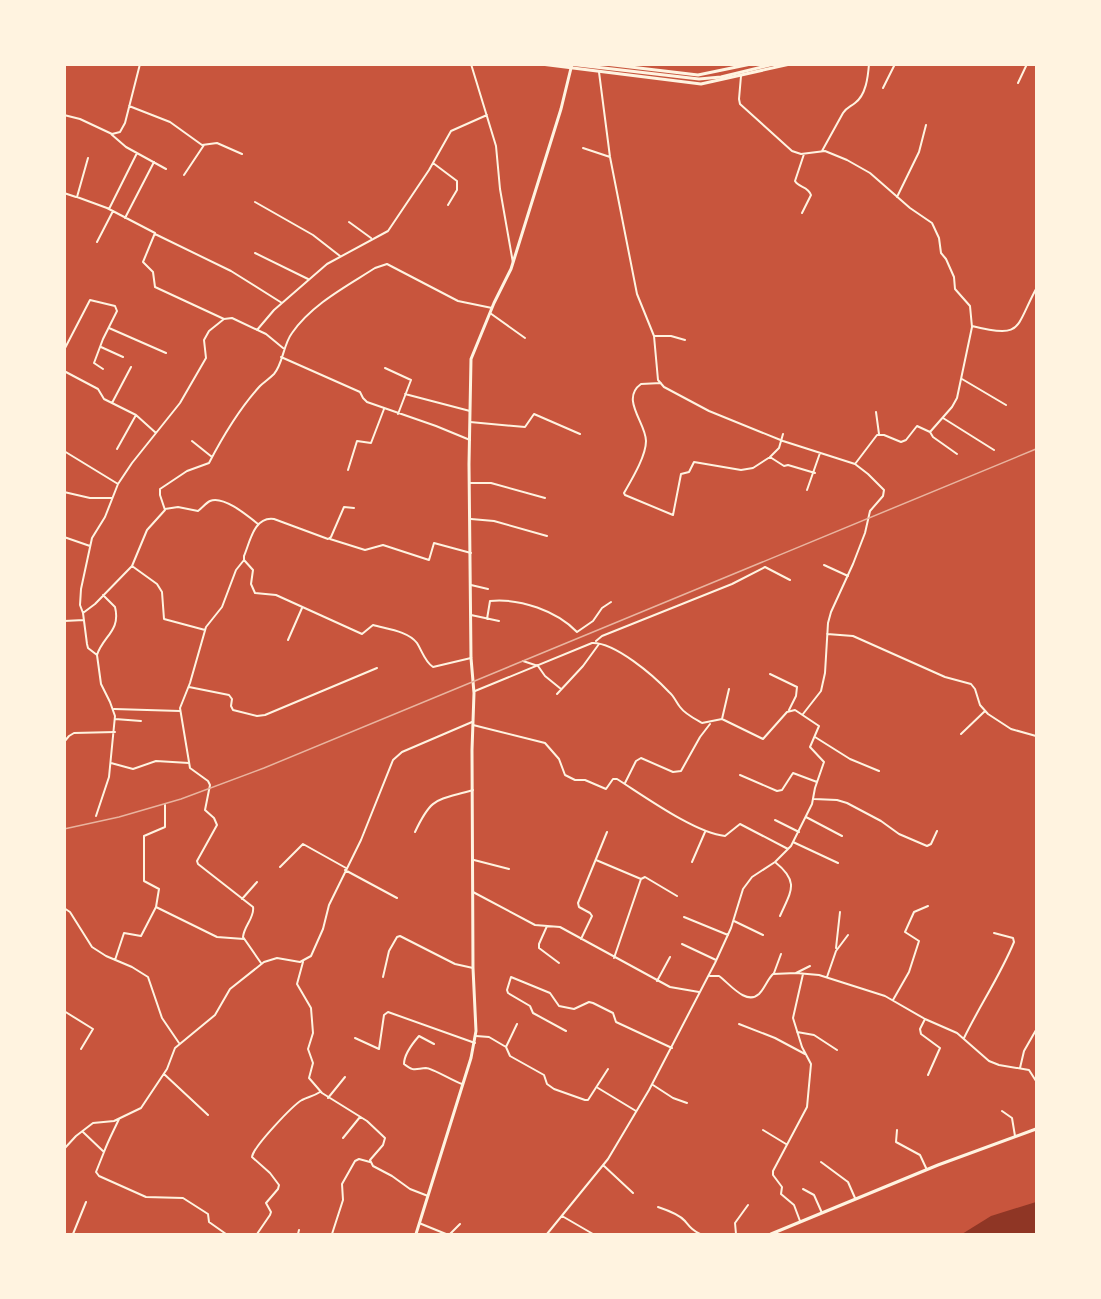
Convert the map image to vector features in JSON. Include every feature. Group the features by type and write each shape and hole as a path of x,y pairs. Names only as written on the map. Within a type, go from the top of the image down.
{"main road":[{"path":"541,64 699,79 721,77 774,64"},
{"path":"593,72 594,64"},
{"path":"605,64 698,75 751,64"},
{"path":"571,66 593,72 700,84 790,64"},
{"path":"416,1234 476,1036 473,968 472,724 474,692 471,658 471,359 513,263 561,110 571,66"},
{"path":"771,1234 927,1170 1036,1129"}],"street":[{"path":"111,133 120,132 125,123 140,64"},
{"path":"471,64 496,146 500,189 513,263"},
{"path":"822,151 847,107 856,103 863,91 868,80 869,64"},
{"path":"884,88 895,64"},
{"path":"1018,83 1027,64"},
{"path":"599,72 610,157 637,294 654,336 656,375 661,383 700,407 783,441 855,464 880,484 884,492 870,511 865,533 831,612 826,634 825,673 821,691 803,715"},
{"path":"741,76 740,104 792,151 804,154 822,151 847,160 870,173 932,223 937,231 941,252 954,277 955,289 970,306 972,326 955,402 930,432"},
{"path":"129,106 171,122 204,145"},
{"path":"64,115 80,119 111,133 126,147 166,169"},
{"path":"257,330 308,279 340,256 391,228 451,131 487,116"},
{"path":"897,197 919,152 926,125"},
{"path":"184,175 204,145 212,142 242,154"},
{"path":"583,148 610,157"},
{"path":"109,208 137,153"},
{"path":"802,213 811,195 807,189 796,184 795,181 804,154"},
{"path":"76,197 88,158"},
{"path":"125,218 154,162"},
{"path":"433,163 458,181 457,190 448,205"},
{"path":"64,193 109,208 155,234 231,271 282,303"},
{"path":"255,202 313,235 340,256"},
{"path":"97,242 113,211"},
{"path":"349,222 371,238"},
{"path":"155,234 143,262 153,272 155,287 224,319"},
{"path":"255,253 308,279"},
{"path":"165,509 160,489 187,471 205,466 241,410 261,385 275,373 283,348 296,327 314,310 384,263 458,302 492,308"},
{"path":"972,326 997,332 1013,330 1021,321 1036,289"},
{"path":"64,350 90,300 116,308 117,311 94,363 103,369"},
{"path":"490,313 525,338"},
{"path":"97,655 88,648 80,601 94,533 105,517 118,484 180,403 206,358 204,343 206,335 224,319 232,318 257,330 283,348"},
{"path":"108,328 166,353"},
{"path":"654,336 671,336 685,340"},
{"path":"100,347 123,357"},
{"path":"281,357 358,391 364,400 384,409 470,440"},
{"path":"112,403 131,367"},
{"path":"385,368 411,380 398,414"},
{"path":"64,371 98,389 102,397 136,415 156,433"},
{"path":"962,378 1006,405"},
{"path":"661,383 641,384 636,391 633,405 646,441 625,495 673,515 681,474 689,472 694,462 741,470 753,468 779,448 783,441 783,434"},
{"path":"405,394 470,411"},
{"path":"348,470 357,441 371,443 384,409"},
{"path":"855,464 879,434 876,412"},
{"path":"470,422 525,427 534,414 580,434"},
{"path":"117,449 136,415"},
{"path":"942,417 994,450"},
{"path":"879,434 901,442 906,440 918,426 930,432 933,437 957,454"},
{"path":"192,441 212,457"},
{"path":"64,451 118,484"},
{"path":"807,490 815,473 820,453"},
{"path":"770,457 784,466 788,465 815,473"},
{"path":"470,483 491,483 545,498"},
{"path":"64,492 90,498 112,498"},
{"path":"83,613 132,566 147,530 165,509 178,507 198,511 209,502 218,500 237,509 258,524"},
{"path":"330,539 344,507 354,508"},
{"path":"261,964 244,939 245,927 254,910 197,861 217,825 214,818 205,810 210,785 190,768 180,711 205,630 222,607 236,570 244,560 258,524 266,518 274,519 365,550 382,545 429,560 434,543 471,553"},
{"path":"471,519 494,521 548,536"},
{"path":"64,537 90,546"},
{"path":"244,560 253,570 251,584 255,593 276,595 362,634 373,625 399,632 416,641 430,666 471,658"},
{"path":"824,565 848,576"},
{"path":"132,566 157,585 162,592 164,619 205,630"},
{"path":"474,692 595,642 602,636 732,584 765,567 790,580"},
{"path":"471,585 488,589"},
{"path":"96,816 106,787 115,732 114,709 100,684 97,655 116,625 115,607 103,595"},
{"path":"487,619 490,601 516,603 551,614 569,623 577,632 594,621 602,608 610,602"},
{"path":"288,640 302,608"},
{"path":"471,615 499,621"},
{"path":"64,621 84,620"},
{"path":"826,634 853,636 945,677 971,684 985,711 1011,729 1036,736"},
{"path":"595,642 637,663 669,691 683,711 702,723 722,719 763,739 789,710 796,696 797,687 770,674"},
{"path":"557,694 583,666 599,644"},
{"path":"523,661 538,666 545,676 561,689"},
{"path":"189,687 229,695 232,699 233,710 260,716 377,668"},
{"path":"722,719 729,689"},
{"path":"114,709 180,711"},
{"path":"547,1234 603,1165 652,1085 728,935 746,884 788,849 806,817 824,762 811,749 819,726 795,710 789,710"},
{"path":"961,734 985,711"},
{"path":"115,719 141,721"},
{"path":"625,784 636,761 640,758 673,772 681,771 700,737 712,722"},
{"path":"64,1149 82,1131 98,1122 119,1119 141,1108 164,1074 173,1053 180,1044 216,1015 230,989 261,964 271,958 303,961 311,956 323,929 329,905 361,840 395,756 411,747 472,724 545,743 557,756 567,777 578,781 585,780 606,789 615,778 643,797 706,831 725,836 737,825 742,824 788,849"},
{"path":"64,741 74,733 115,732"},
{"path":"815,737 850,759 879,771"},
{"path":"111,763 133,769 156,762 189,764"},
{"path":"740,775 777,791 782,790 793,773 817,782"},
{"path":"415,832 426,809 434,802 473,790"},
{"path":"813,800 837,800 847,803 882,821 899,834 927,846 931,844 938,831"},
{"path":"115,960 124,933 141,936 156,907 159,889 144,881 144,836 165,827 165,805"},
{"path":"806,817 842,836"},
{"path":"775,820 799,832"},
{"path":"692,862 706,831"},
{"path":"581,939 592,916 579,907 578,903 607,832"},
{"path":"793,842 838,863"},
{"path":"280,867 303,844 397,898"},
{"path":"473,860 508,869"},
{"path":"596,860 641,879 645,878 677,896"},
{"path":"775,862 787,872 790,878 790,891 780,916"},
{"path":"614,958 641,879"},
{"path":"242,899 257,882"},
{"path":"473,892 536,925 556,925 670,987 699,993"},
{"path":"893,1000 909,972 919,940 905,932 914,912 928,906"},
{"path":"156,907 217,937 244,939"},
{"path":"64,908 70,912 92,947 148,977 162,1018 180,1044"},
{"path":"827,977 836,951 840,912"},
{"path":"684,917 728,935"},
{"path":"733,920 764,935"},
{"path":"547,926 539,948 559,963"},
{"path":"964,1038 981,1004 1000,974 1014,942 1013,938 994,933"},
{"path":"836,951 848,935"},
{"path":"383,977 389,951 397,937 400,936 455,964 473,968"},
{"path":"682,944 716,960"},
{"path":"708,977 719,976 736,991 751,997 758,995 773,974 781,954"},
{"path":"657,981 670,957"},
{"path":"303,961 297,984 311,1008 313,1033 308,1049 313,1063 309,1076 328,1098 374,1126 385,1140 370,1162"},
{"path":"796,973 810,966"},
{"path":"773,974 796,973 827,977 893,1000 964,1038 989,1061 1031,1072 1036,1081"},
{"path":"800,1221 795,1207 781,1194 782,1187 773,1175 807,1107 811,1064 805,1054 793,1018 803,974"},
{"path":"566,1031 533,1013 530,1006 508,993 511,977 550,993 559,1006 574,1009 590,1002 593,1003 613,1013 616,1022 672,1048"},
{"path":"64,1011 93,1029 81,1049"},
{"path":"355,1038 379,1049 384,1015 388,1012 474,1043"},
{"path":"925,1019 920,1029 921,1034 940,1048 928,1074"},
{"path":"506,1047 517,1024"},
{"path":"739,1024 775,1038 805,1054"},
{"path":"1020,1068 1024,1051 1036,1030"},
{"path":"797,1032 814,1035 837,1050"},
{"path":"434,1044 419,1036 407,1052 404,1064 418,1071 429,1068 462,1084"},
{"path":"476,1036 489,1037 506,1047 510,1056 544,1075 547,1084 554,1089 585,1100 588,1100 598,1088 608,1070"},
{"path":"164,1074 208,1115"},
{"path":"328,1098 345,1077"},
{"path":"652,1085 673,1098 687,1103"},
{"path":"598,1088 637,1111"},
{"path":"257,1234 271,1212 266,1203 278,1187 274,1177 254,1159 252,1153 299,1102 321,1092"},
{"path":"1002,1111 1011,1118 1015,1136"},
{"path":"343,1138 360,1117"},
{"path":"119,1119 96,1172 99,1176 146,1197 183,1198 208,1214 209,1222 226,1234"},
{"path":"763,1130 787,1145"},
{"path":"897,1130 896,1142 920,1155 927,1170"},
{"path":"82,1131 104,1152"},
{"path":"332,1234 343,1200 342,1184 355,1161 359,1159 370,1162 380,1171 396,1178 404,1186 428,1196"},
{"path":"821,1162 848,1182 856,1200"},
{"path":"603,1165 633,1193"},
{"path":"803,1189 814,1195 822,1213"},
{"path":"73,1234 86,1202"},
{"path":"736,1234 735,1223 748,1205"},
{"path":"658,1207 685,1221 689,1228 700,1234"},
{"path":"562,1216 593,1234"},
{"path":"419,1223 448,1234 460,1224"},
{"path":"297,1234 299,1230"}],"shaded area":[{"path":"1036,1202 1036,1234 962,1234 991,1216"}],"railway":[{"path":"64,829 119,817 181,799 264,768 1036,449"}]}
